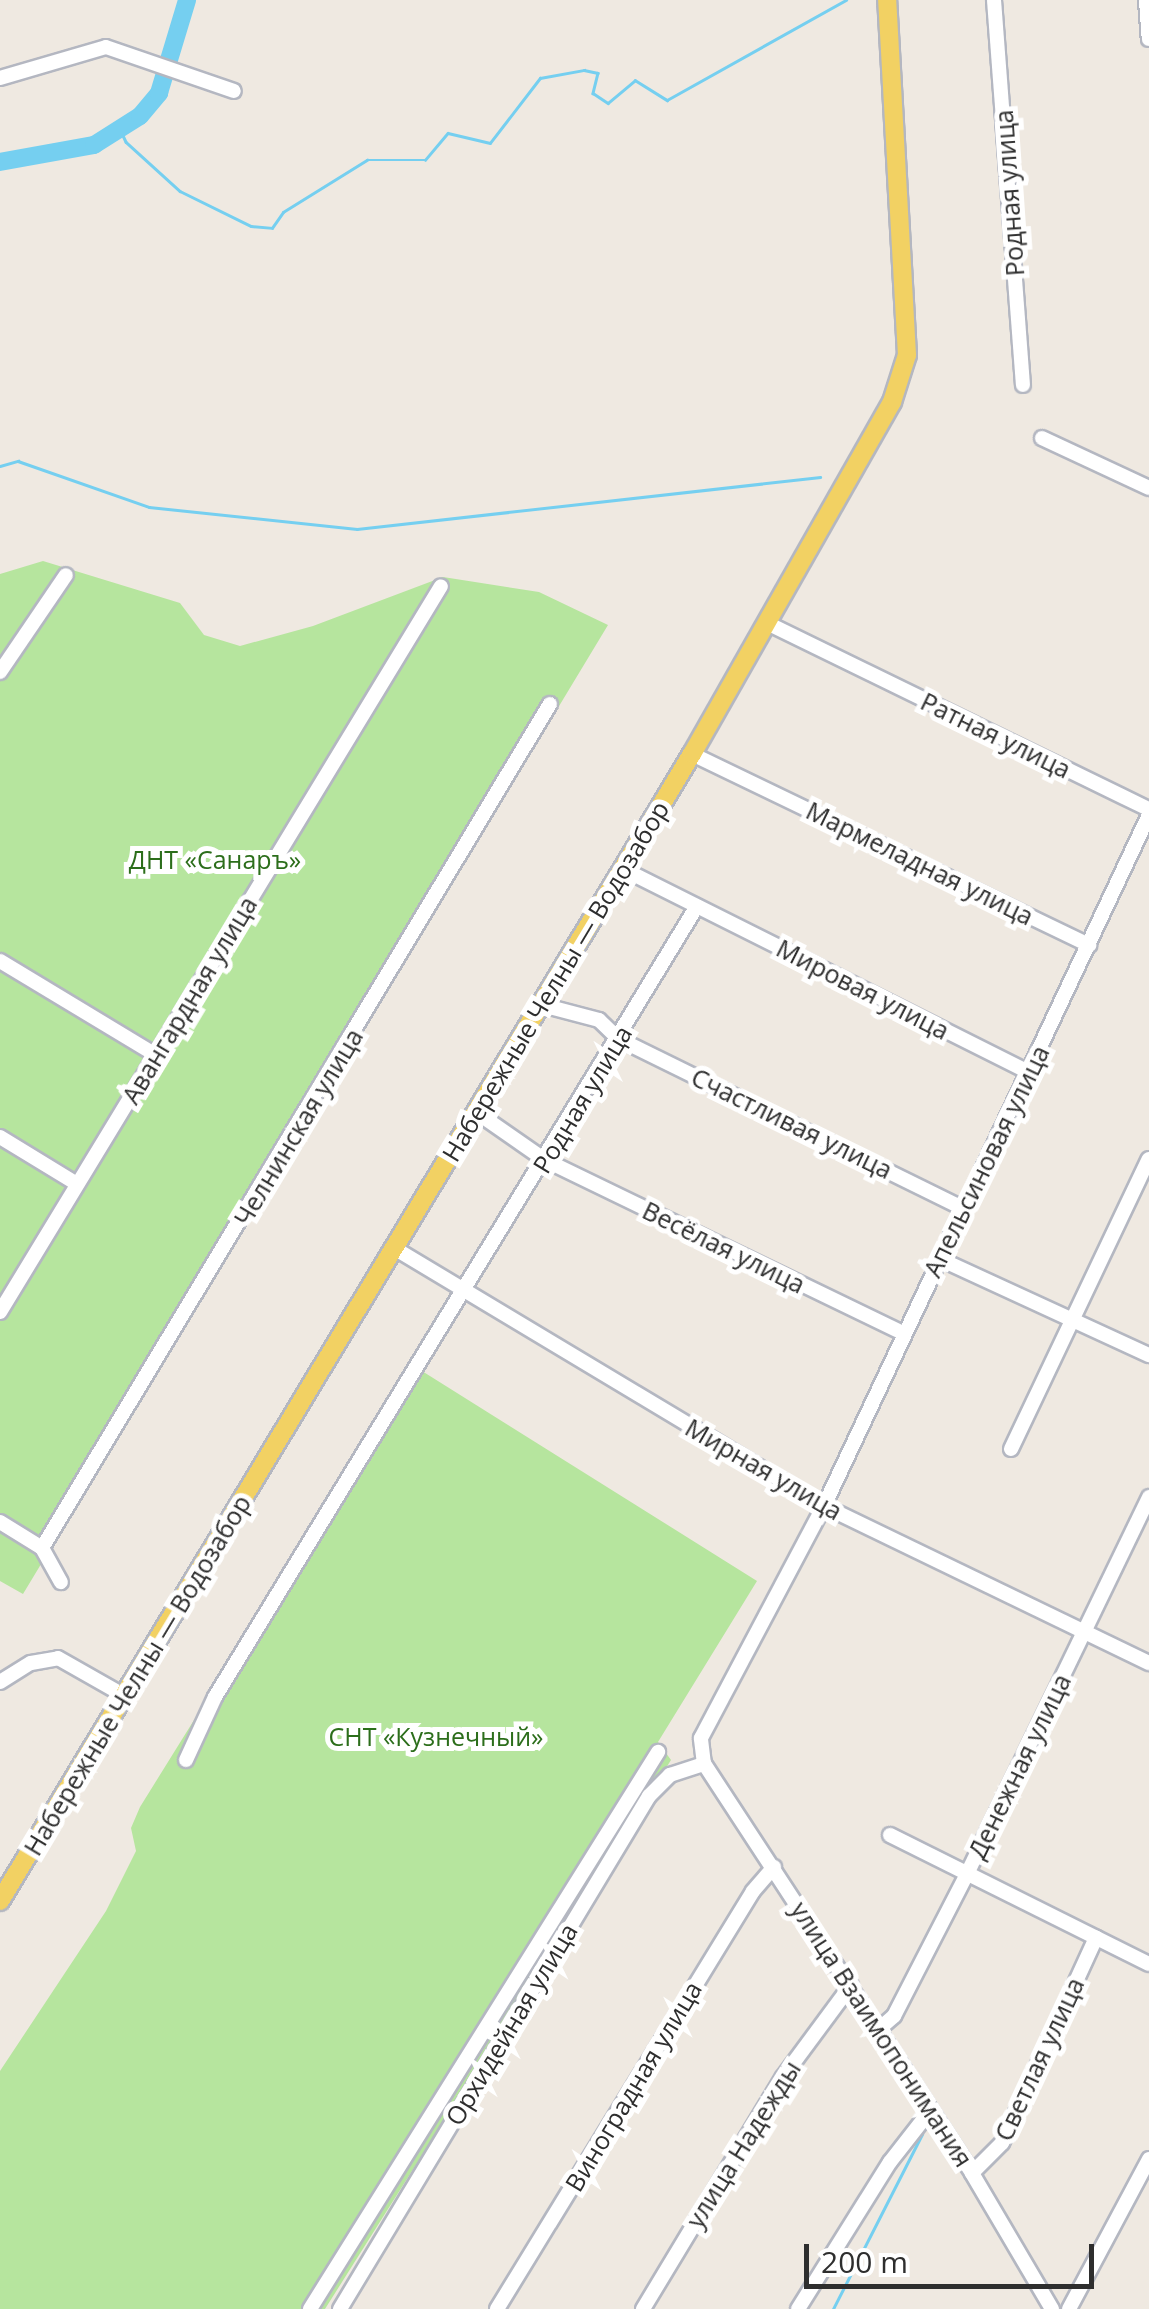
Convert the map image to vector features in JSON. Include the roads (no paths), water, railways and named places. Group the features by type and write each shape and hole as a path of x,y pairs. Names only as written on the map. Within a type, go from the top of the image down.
{"main road":[{"name":"Набережные Челны — Водозабор","path":"0,1901 692,754 892,402 907,355 887,0"}],"street":[{"name":"Родная улица","path":"994,0 1023,386"},
{"path":"1146,0 1149,38"},
{"path":"0,78 106,47 234,91"},
{"path":"1042,438 1149,488"},
{"path":"0,672 66,575"},
{"name":"Авангардная улица","path":"0,1312 441,586"},
{"name":"Ратная улица","path":"767,623 1149,812"},
{"name":"Челнинская улица","path":"42,1548 550,704"},
{"name":"Мармеладная улица","path":"692,754 1089,944"},
{"name":"Апельсиновая улица","path":"704,1764 700,1738 824,1506 1149,812"},
{"name":"Мировая улица","path":"623,869 1029,1072"},
{"name":"Родная улица","path":"186,1760 215,1698 620,1039 697,906"},
{"path":"0,961 156,1055"},
{"name":"Счастливая улица","path":"542,1004 599,1020 620,1039 963,1208"},
{"name":"Весёлая улица","path":"476,1112 545,1160 903,1333"},
{"path":"0,1137 77,1184"},
{"path":"1011,1449 1149,1159"},
{"name":"Мирная улица","path":"394,1248 824,1506 1149,1663"},
{"path":"940,1259 1149,1354"},
{"name":"Денежная улица","path":"879,2029 894,2016 966,1876 1149,1497"},
{"path":"0,1522 42,1548 61,1582"},
{"path":"0,1682 31,1663 58,1658 125,1696"},
{"path":"310,2309 658,1752"},
{"name":"улица Взаимопонимания","path":"704,1764 972,2173 1052,2309"},
{"name":"Орхидейная улица","path":"340,2309 649,1796 670,1775 704,1764"},
{"path":"890,1835 1149,1964"},
{"name":"Виноградная улица","path":"497,2309 753,1891 774,1867"},
{"name":"Светлая улица","path":"972,2173 1002,2142 1096,1938"},
{"name":"улица Надежды","path":"643,2309 783,2077 850,1985"},
{"path":"798,2309 899,2148 930,2112"},
{"path":"1069,2309 1149,2159"}],"waterway":[{"path":"0,162 94,145 140,116 159,93 187,0"},
{"path":"120,129 126,142 180,191 251,226 272,228 283,212 367,160 425,160 448,133 490,143 540,78 584,70 598,73 593,93 608,103 635,80 667,100 846,0"},
{"path":"0,466 18,461 149,507 357,529 820,477"},
{"path":"833,2309 922,2134"}],"park label":[{"name":"ДНТ «Санаръ»","path":"215,859"},
{"name":"СНТ «Кузнечный»","path":"436,1736"}]}
